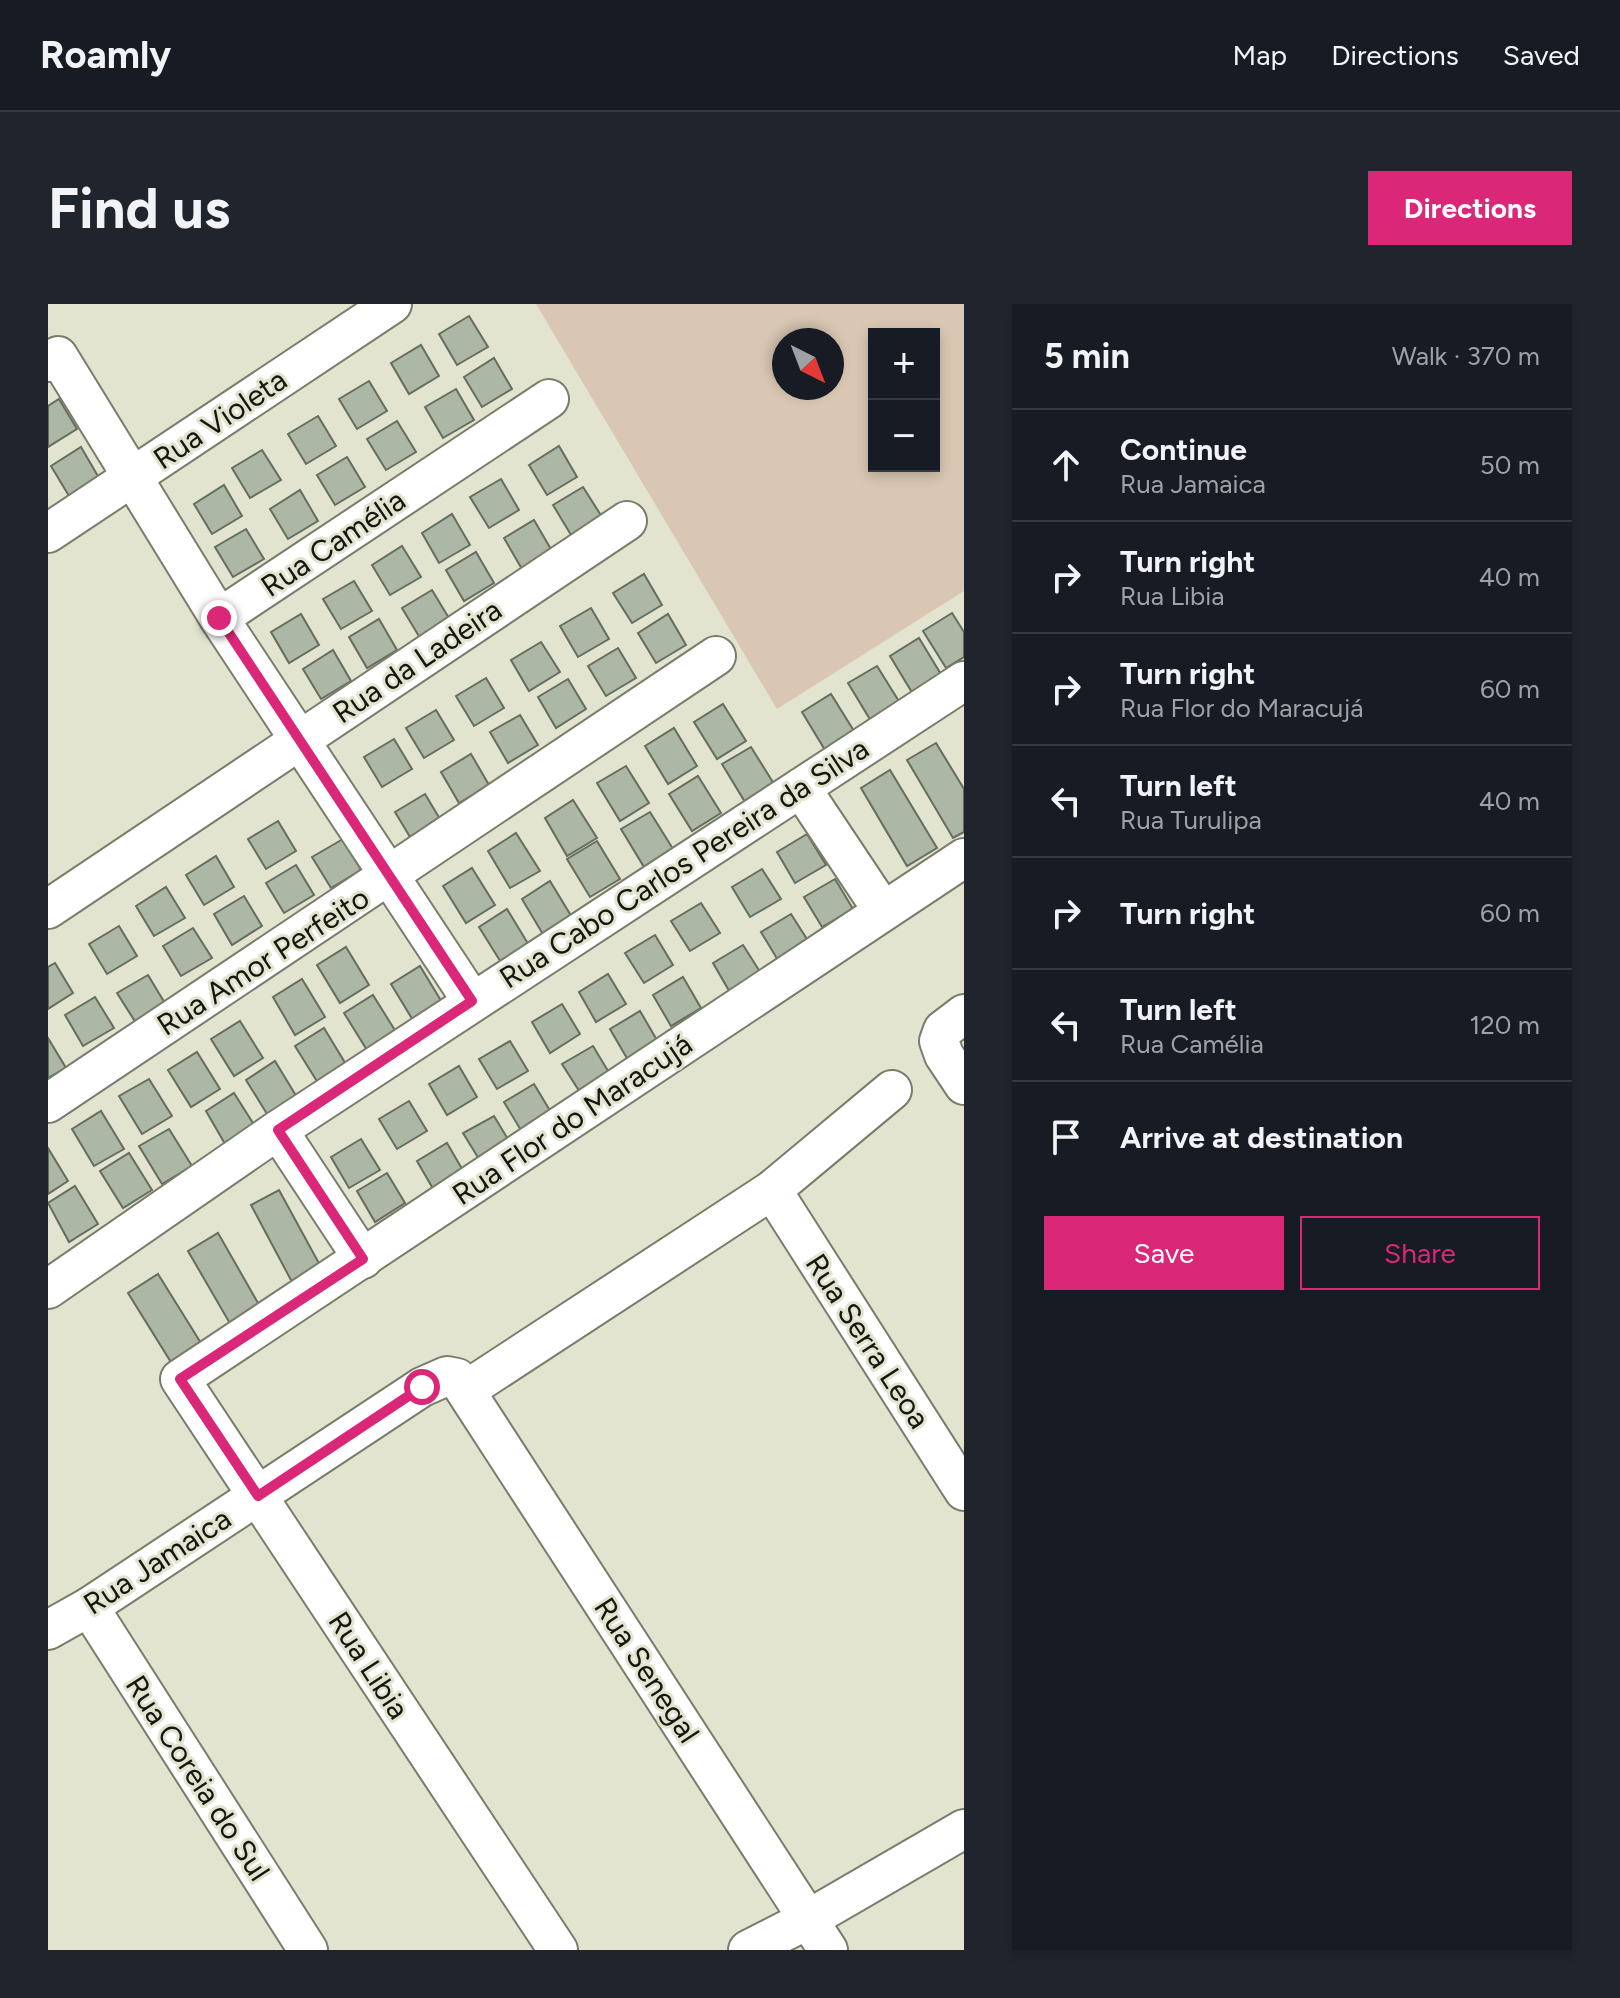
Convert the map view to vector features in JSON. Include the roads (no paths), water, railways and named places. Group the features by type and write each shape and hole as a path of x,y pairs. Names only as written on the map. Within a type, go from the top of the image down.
{"street":[{"name":"Rua Violeta","path":"48,533 392,304"},
{"path":"51,352 133,477 219,618 472,1001"},
{"name":"Rua Camélia","path":"219,618 549,399"},
{"name":"Rua da Ladeira","path":"49,906 627,521"},
{"name":"Rua Amor Perfeito","path":"48,1103 716,656"},
{"name":"Rua Cabo Carlos Pereira da Silva","path":"48,1289 472,1001 964,681"},
{"path":"801,788 883,911"},
{"name":"Rua Flor do Maracujá","path":"180,1379 964,858"},
{"path":"964,1014 943,1030 939,1041 944,1055 964,1085"},
{"path":"466,1390 772,1190 892,1090"},
{"path":"278,1130 363,1259"},
{"name":"Rua Serra Leoa","path":"772,1190 964,1491"},
{"name":"Rua Jamaica","path":"48,1630 89,1607 422,1387 447,1376 457,1378 466,1390"},
{"name":"Rua Libia","path":"180,1379 558,1950"},
{"name":"Rua Senegal","path":"466,1390 818,1935"},
{"name":"Rua Coreia do Sul","path":"89,1607 308,1950"},
{"path":"748,1950 818,1935 964,1829"}]}
